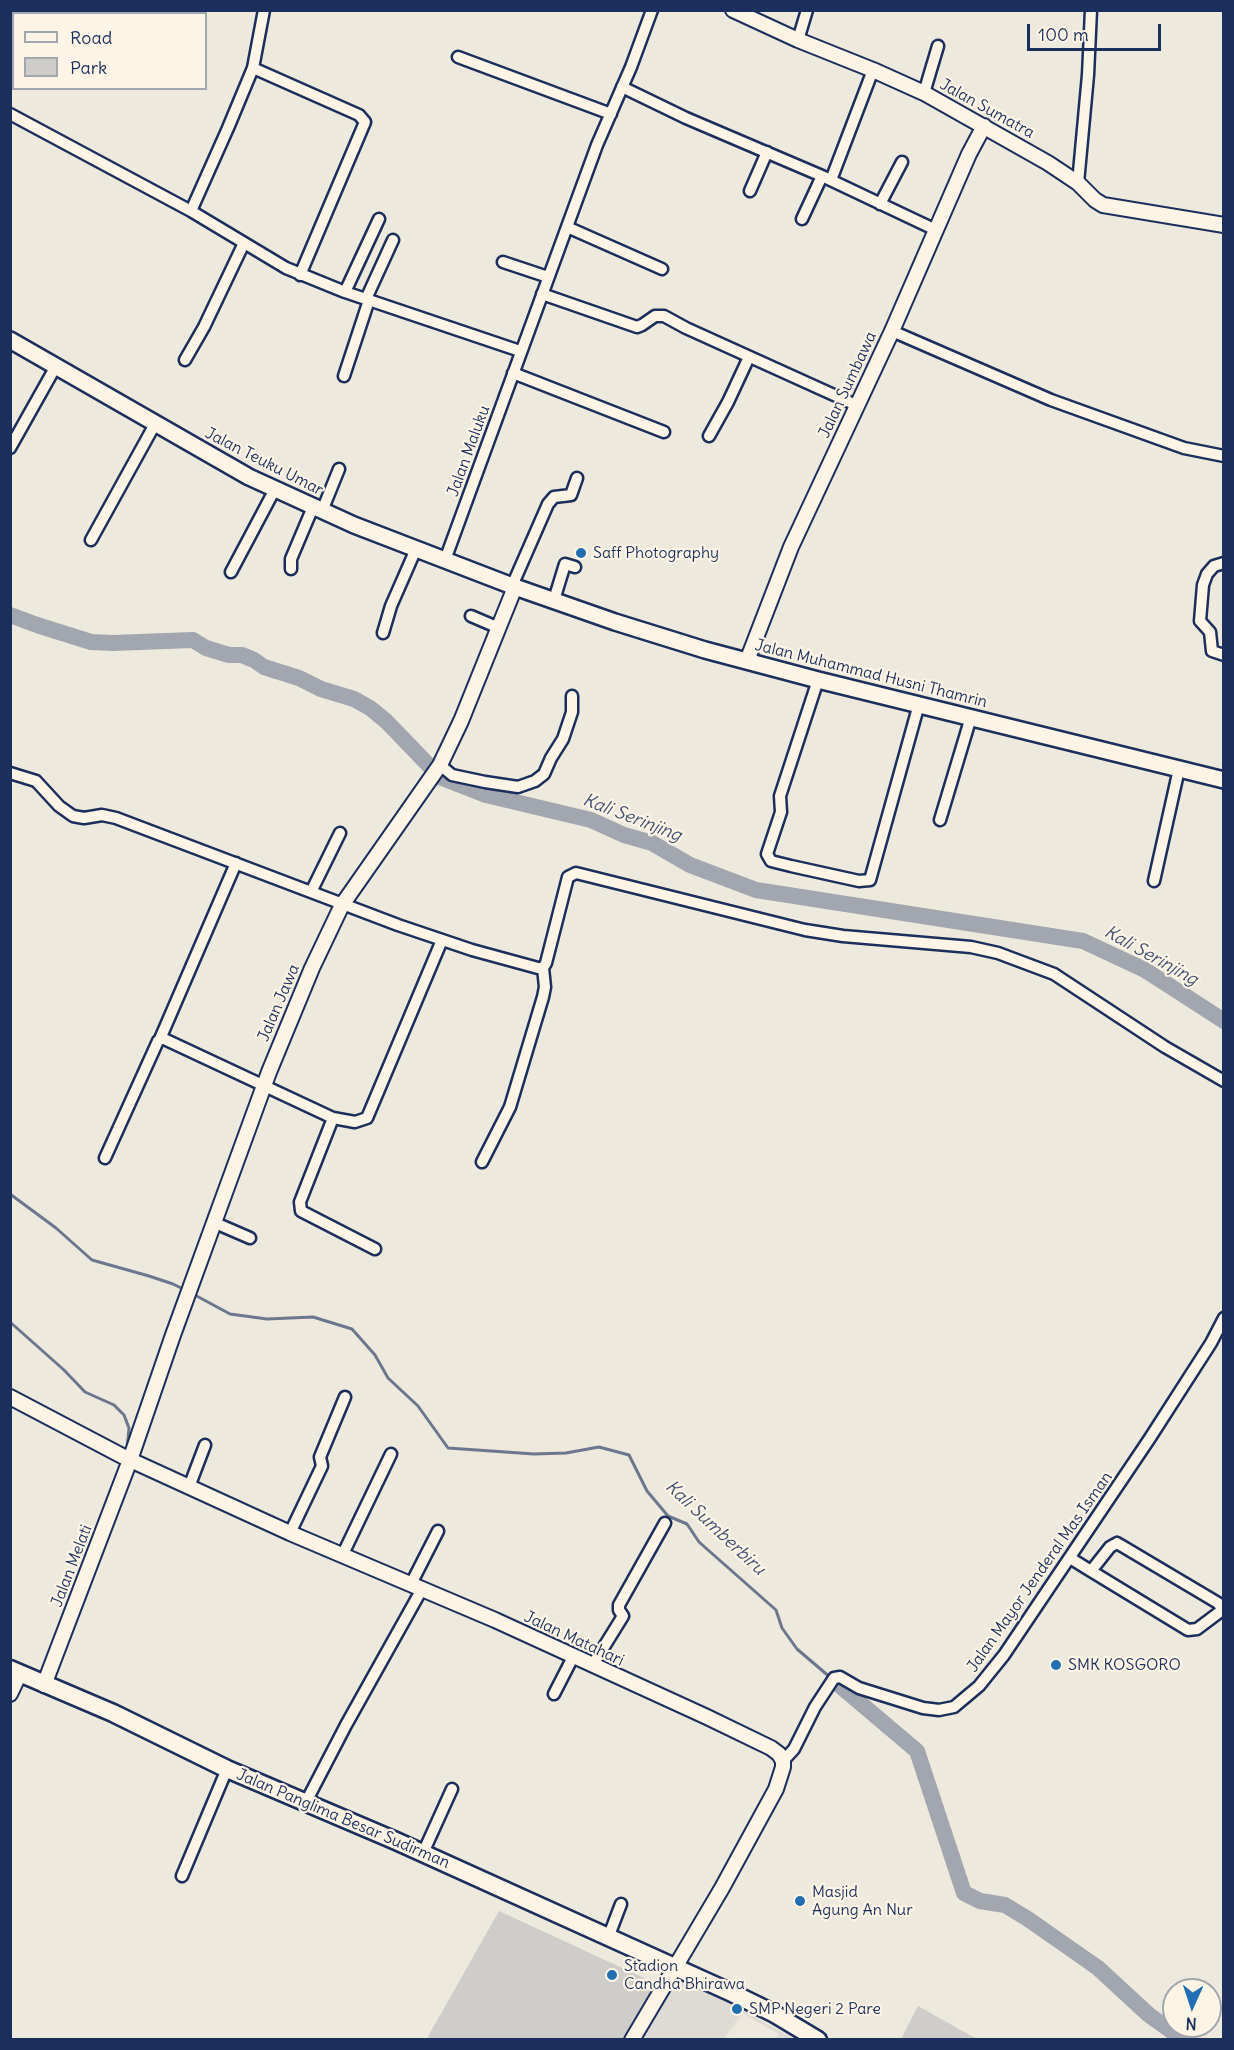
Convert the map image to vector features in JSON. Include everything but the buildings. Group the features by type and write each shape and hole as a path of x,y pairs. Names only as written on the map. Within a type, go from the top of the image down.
{"main road":[{"name":"Jalan Teuku Umar","path":"10,340 155,424 275,489 317,509 514,586"},
{"name":"Jalan Muhammad Husni Thamrin","path":"514,586 615,622 818,681 1224,780"},
{"name":"Jalan Panglima Besar Sudirman","path":"15,1671 113,1713 227,1769 423,1853 676,1968 772,2013 818,2040"}],"street":[{"path":"191,211 253,68 264,10"},
{"name":"Jalan Maluku","path":"445,560 520,351 652,10"},
{"name":"Jalan Sumatra","path":"733,10 924,93 1048,163 1078,183 1103,205 1224,225"},
{"path":"798,40 807,10"},
{"path":"1078,183 1088,75 1091,10"},
{"path":"924,93 938,46"},
{"path":"458,57 610,114"},
{"path":"253,68 359,115 365,122 300,275"},
{"path":"802,219 826,178 873,70"},
{"path":"622,87 936,230"},
{"path":"10,114 191,211 300,275 520,351"},
{"name":"Jalan Sumbawa","path":"747,661 791,547 892,331 969,154 984,126"},
{"path":"750,191 767,152"},
{"path":"880,204 902,162"},
{"path":"345,292 379,219"},
{"path":"567,227 662,269"},
{"path":"344,376 368,300 393,240"},
{"path":"185,360 204,327 244,243"},
{"path":"503,262 548,277"},
{"path":"542,294 637,327 655,316 662,315 856,405"},
{"path":"892,331 1051,400 1163,441 1224,456"},
{"path":"709,436 749,357"},
{"path":"10,448 56,366"},
{"path":"513,373 664,432"},
{"path":"91,540 155,424"},
{"path":"291,569 291,559 339,469"},
{"path":"514,586 548,504 554,497 571,495 577,478"},
{"path":"231,572 275,489"},
{"path":"383,633 416,549"},
{"path":"1224,563 1214,566 1207,574 1203,585 1200,621 1209,630 1212,651 1224,655"},
{"path":"554,600 565,564 575,567"},
{"name":"Jalan Jawa","path":"126,1458 264,1084 312,968 342,905 439,766 461,721 514,586"},
{"path":"471,616 498,628"},
{"path":"818,681 780,796 781,812 767,854 771,861 791,866 864,882 870,880 919,704"},
{"path":"439,766 452,776 485,782 518,787 535,781 544,774 563,739 572,712 572,696"},
{"path":"940,820 971,717"},
{"path":"1154,881 1179,769"},
{"path":"10,773 36,782 59,806 73,816 84,818 108,816 342,905 442,940 514,963 543,968"},
{"path":"311,892 340,833"},
{"path":"105,1158 160,1039 236,863"},
{"path":"482,1162 510,1107 543,997 545,987 543,968 568,877 576,873 816,932 971,947 999,953 1054,974 1165,1047 1224,1081"},
{"path":"160,1039 167,1039 333,1118 359,1121 370,1114 442,940"},
{"path":"333,1118 300,1202 301,1211 375,1249"},
{"path":"213,1222 250,1238"},
{"name":"Jalan Mayor Jenderal Mas Isman","path":"783,1761 794,1749 815,1707 833,1679 840,1677 858,1689 923,1708 939,1710 954,1707 979,1686 1004,1655 1150,1438 1224,1318"},
{"name":"Jalan Matahari","path":"10,1397 126,1458 342,1556 416,1586 771,1748 779,1754 783,1761"},
{"path":"290,1533 322,1466 320,1457 345,1397"},
{"path":"189,1487 204,1445"},
{"path":"342,1556 391,1454"},
{"name":"Jalan Melati","path":"44,1684 126,1458"},
{"path":"592,1666 623,1616 619,1610 620,1605 665,1523"},
{"path":"306,1802 416,1586 438,1531"},
{"path":"1070,1558 1091,1571 1188,1630 1197,1629 1221,1610 1218,1603 1117,1543 1113,1544 1091,1571"},
{"path":"554,1694 573,1657"},
{"path":"10,1694 15,1671"},
{"path":"632,2040 676,1968 776,1789 783,1761"},
{"path":"182,1876 227,1769"},
{"path":"423,1853 452,1789"},
{"path":"608,1938 621,1904"}],"shaded area":[{"path":"672,1977 715,1995 794,2039 782,2037 776,2039 779,2034 742,2013 727,2039 738,2017 724,2039 636,2040"}],"green space":[{"path":"499,1911 657,1984 625,2039 426,2040"},
{"path":"918,2006 977,2039 901,2039"}],"waterway":[{"name":"Kali Serinjing","path":"10,615 91,642 193,640 206,648 229,655 242,655 264,667 354,699 370,708 386,721 440,777 486,795 591,820 624,835 652,843 690,865 756,890 1083,941 1145,970 1224,1021"},
{"name":"Kali Sumberbiru","path":"10,1194 56,1228 92,1260 149,1276 185,1290"},
{"name":"Kali Sumberbiru","path":"193,1294 230,1314 267,1319 313,1317 352,1329 375,1355 388,1378 418,1406 448,1448 534,1454 566,1453 599,1447 629,1455 647,1491 668,1516 687,1524 699,1542 776,1610 782,1628 797,1649 831,1678"},
{"path":"10,1322 85,1392 114,1405 124,1415 129,1428 127,1450"},
{"path":"69,1601 75,1585"},
{"name":"Kali Sumberbiru","path":"839,1685 917,1751 964,1893 980,1901 1005,1905 1028,1919 1098,1968 1149,2015 1184,2040"}],"place":[{"name":"Saff Photography","path":"581,553"},
{"name":"SMK KOSGORO","path":"1056,1665"},
{"name":"Masjid Agung An Nur","path":"800,1901"},
{"name":"Stadion Candha Bhirawa","path":"612,1975"},
{"name":"SMP Negeri 2 Pare","path":"737,2009"}]}
